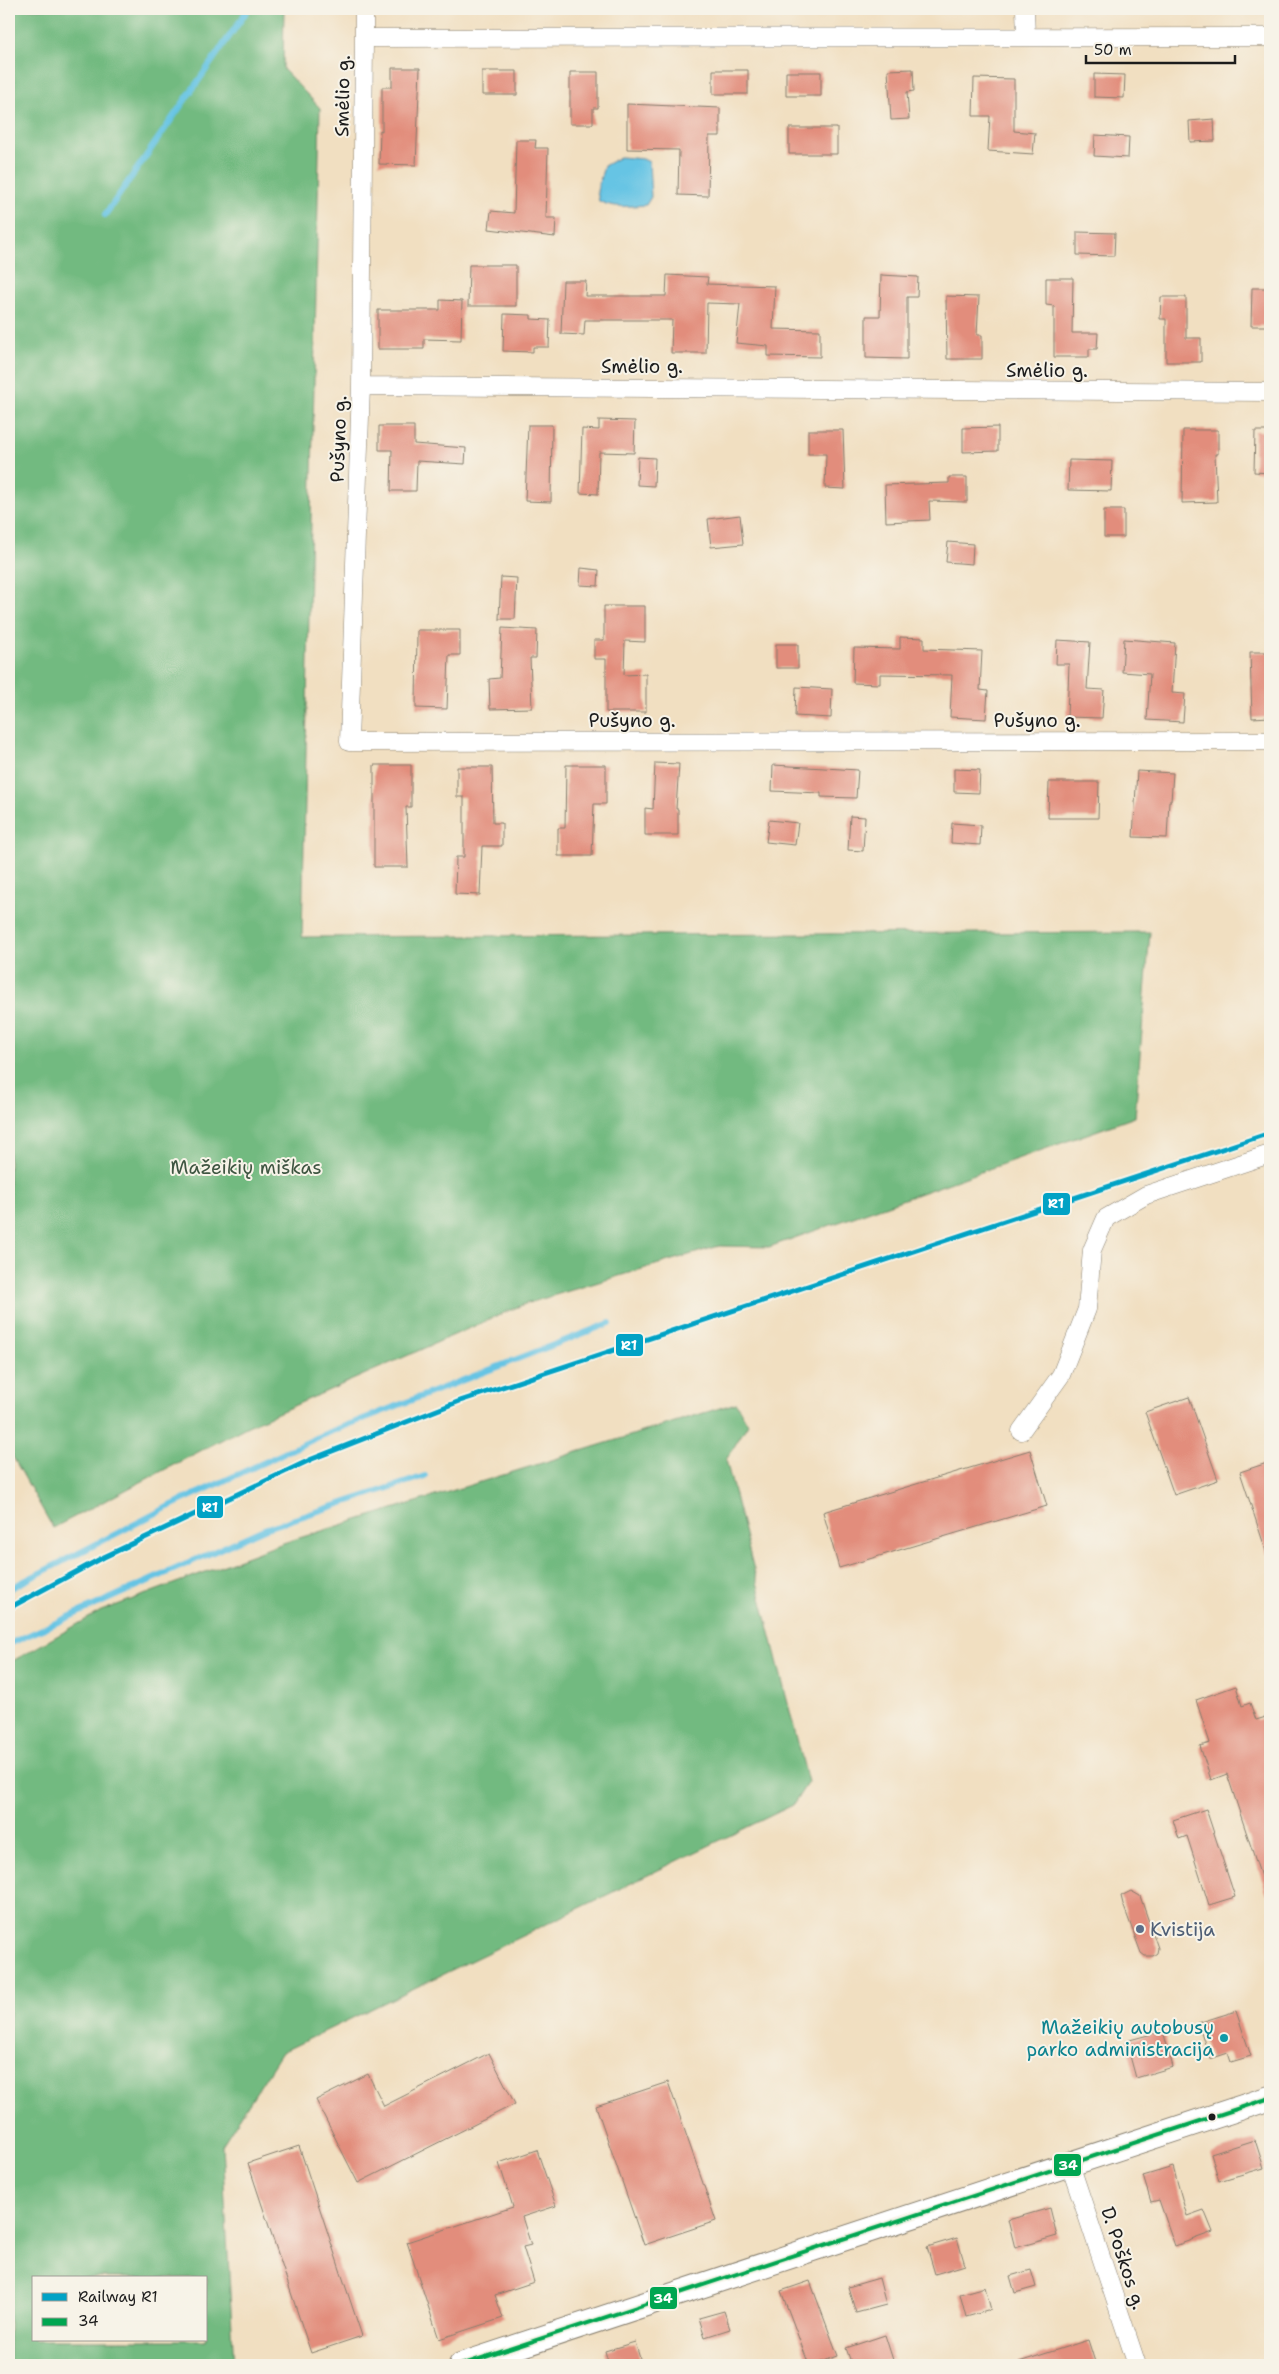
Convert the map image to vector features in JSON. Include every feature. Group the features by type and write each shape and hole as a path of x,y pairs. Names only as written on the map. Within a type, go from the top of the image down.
{"main road":[{"path":"461,2365 1270,2098"}],"street":[{"name":"Smėlio g.","path":"364,9 361,386 1270,392"},
{"path":"1025,9 1026,37"},
{"path":"364,38 1270,37"},
{"name":"Pušyno g.","path":"361,386 349,742 1270,741"},
{"path":"1020,1431 1061,1375 1087,1310 1092,1250 1106,1218 1146,1195 1270,1154"},
{"name":"D. Poškos g.","path":"1070,2164 1137,2365"}],"green space":[{"name":"Mažeikių miškas","path":"9,9 284,9 283,69 320,108 302,937 1150,932 1135,1117 769,1247 719,1246 522,1305 248,1426 53,1528 9,1450"},
{"path":"736,1403 748,1424 726,1460 808,1782 793,1805 282,2052 222,2145 234,2365 9,2365 9,1663 101,1611 283,1543"}],"water":[{"path":"620,157 643,159 649,162 651,197 646,205 616,206 599,201 597,191 604,166"}],"building":[{"path":"392,68 420,68 416,165 379,164 380,130 382,131 382,87 392,87"},
{"path":"913,69 914,91 907,92 909,119 891,120 888,70"},
{"path":"713,70 748,70 748,94 713,94"},
{"path":"482,71 517,71 517,95 482,95"},
{"path":"570,72 598,72 598,108 593,108 593,124 570,124"},
{"path":"786,72 821,72 821,96 786,96"},
{"path":"1094,74 1125,75 1124,98 1094,97"},
{"path":"974,78 1014,79 1014,131 1035,133 1033,154 988,151 990,116 973,116"},
{"path":"627,104 720,108 720,136 709,136 708,196 678,195 679,150 627,149"},
{"path":"1214,119 1215,141 1190,142 1189,121"},
{"path":"789,128 837,128 837,154 789,154"},
{"path":"1095,135 1129,137 1128,158 1094,156"},
{"path":"516,140 536,140 535,148 548,148 546,218 556,218 555,237 489,229 491,211 514,213"},
{"path":"1077,232 1115,233 1114,256 1077,255"},
{"path":"469,265 516,265 516,306 468,306"},
{"path":"667,275 708,277 707,284 775,286 773,329 820,330 820,357 768,356 768,346 736,343 740,304 707,303 706,353 671,353 672,320 585,320 584,335 561,334 563,281 586,281 585,296 666,296"},
{"path":"881,275 918,277 917,297 907,297 907,359 866,358 866,316 880,316"},
{"path":"1046,278 1073,278 1072,333 1098,333 1097,349 1089,349 1089,357 1054,357 1054,306 1046,305"},
{"path":"1252,288 1270,288 1270,326 1251,326"},
{"path":"946,296 979,297 977,335 982,335 982,359 947,359"},
{"path":"1161,297 1186,297 1186,338 1201,338 1201,362 1166,362 1166,319 1160,319"},
{"path":"440,300 462,301 461,340 424,339 424,349 378,349 378,310 440,310"},
{"path":"504,314 531,315 531,319 550,320 549,347 533,347 533,352 503,351"},
{"path":"599,420 635,421 634,453 599,452 598,494 580,493 582,429 599,430"},
{"path":"528,425 552,425 551,502 525,501"},
{"path":"379,426 414,426 414,444 466,448 465,464 417,461 416,491 391,491 392,450 379,450"},
{"path":"998,427 998,451 963,452 963,428"},
{"path":"808,430 843,430 845,489 825,488 826,454 808,454"},
{"path":"1183,430 1218,430 1218,454 1215,454 1217,502 1182,503"},
{"path":"1255,431 1270,431 1270,473 1254,472"},
{"path":"638,457 655,458 654,486 637,485"},
{"path":"1069,460 1112,461 1111,491 1068,490"},
{"path":"949,477 967,477 967,502 929,501 930,520 886,522 885,485 949,483"},
{"path":"1104,510 1124,510 1124,537 1104,537"},
{"path":"740,515 743,544 711,547 708,519"},
{"path":"948,542 973,544 972,564 946,562"},
{"path":"581,568 599,570 598,586 580,585"},
{"path":"501,577 517,578 515,619 499,619"},
{"path":"604,606 645,606 645,642 625,641 624,675 646,674 646,712 606,712 606,659 594,659 594,640 604,640"},
{"path":"502,628 537,630 536,658 530,658 532,708 490,709 489,679 500,678"},
{"path":"417,630 460,630 460,655 449,655 447,709 416,708"},
{"path":"900,637 924,638 924,649 982,651 980,690 988,691 986,719 950,717 952,675 880,674 880,684 853,683 854,648 900,649"},
{"path":"1124,639 1175,643 1172,693 1185,694 1183,722 1147,720 1150,674 1122,672"},
{"path":"1057,640 1090,642 1087,689 1104,690 1102,718 1067,717 1069,664 1056,664"},
{"path":"776,644 798,644 798,668 776,668"},
{"path":"1250,652 1270,652 1270,717 1252,718"},
{"path":"796,687 832,689 831,718 795,716"},
{"path":"655,763 679,764 676,809 678,809 678,835 645,835 645,808 653,809"},
{"path":"374,765 411,765 411,807 406,807 408,867 374,867"},
{"path":"566,765 606,765 606,804 594,804 592,856 558,856 558,828 565,828"},
{"path":"773,765 858,770 856,798 821,797 821,793 772,791"},
{"path":"457,767 492,767 493,823 502,823 502,846 482,846 480,895 455,894 456,857 464,857 464,797 457,797"},
{"path":"954,769 980,770 979,793 954,792"},
{"path":"1137,771 1173,773 1167,838 1133,837"},
{"path":"1049,782 1099,782 1098,818 1048,818"},
{"path":"850,816 865,817 863,851 848,850"},
{"path":"769,820 798,823 795,845 766,842"},
{"path":"952,823 981,825 980,845 951,843"},
{"path":"1189,1397 1218,1480 1174,1495 1145,1412"},
{"path":"1030,1450 1047,1506 839,1568 823,1512"},
{"path":"1270,1462 1270,1554 1267,1554 1240,1472"},
{"path":"1236,1686 1242,1706 1250,1703 1256,1720 1266,1717 1270,1729 1270,1894 1267,1895 1227,1774 1211,1780 1200,1746 1210,1743 1196,1700"},
{"path":"1206,1809 1235,1897 1209,1905 1187,1836 1179,1839 1173,1820"},
{"path":"1131,1891 1140,1896 1158,1948 1157,1953 1153,1956 1145,1956 1141,1953 1123,1904 1121,1896"},
{"name":"Mažeikių autobusų parko administracija","path":"1236,2011 1251,2056 1231,2062 1228,2053 1210,2059 1198,2023"},
{"path":"1163,2031 1173,2067 1136,2078 1126,2041"},
{"path":"489,2053 515,2104 358,2183 316,2100 368,2074 384,2106"},
{"path":"668,2082 716,2221 644,2245 596,2106"},
{"path":"1255,2140 1264,2168 1219,2181 1211,2154"},
{"path":"299,2146 362,2336 311,2353 248,2163"},
{"path":"537,2150 556,2206 522,2217 531,2245 523,2247 534,2282 495,2295 503,2318 439,2339 407,2242 513,2207 499,2163"},
{"path":"1173,2167 1187,2216 1204,2210 1213,2232 1175,2246 1159,2200 1151,2202 1143,2176"},
{"path":"1050,2208 1057,2236 1015,2248 1008,2220"},
{"path":"957,2238 965,2265 935,2274 927,2247"},
{"path":"1031,2270 1036,2287 1015,2293 1010,2276"},
{"path":"879,2278 886,2305 856,2313 848,2287"},
{"path":"810,2281 838,2356 813,2365 809,2365 781,2291"},
{"path":"985,2287 991,2310 966,2317 960,2294"},
{"path":"724,2311 730,2329 705,2337 699,2318"},
{"path":"885,2335 893,2360 875,2365 852,2365 846,2348"},
{"path":"1088,2340 1096,2365 1020,2365 1019,2362"},
{"path":"635,2342 642,2365 609,2365 605,2351"}],"waterway":[{"path":"105,215 247,11"},
{"path":"9,1589 170,1506 327,1433 610,1323"},
{"path":"9,1644 264,1529 425,1476"}],"rail line":[{"name":"R1","path":"9,1608 104,1557 312,1459 460,1401 1270,1133"}],"transit line":[{"name":"34","path":"461,2365 1270,2098"}],"place":[{"name":"Kvistija","path":"1140,1929"},
{"name":"Mažeikių autobusų parko administracija","path":"1224,2038"}]}
